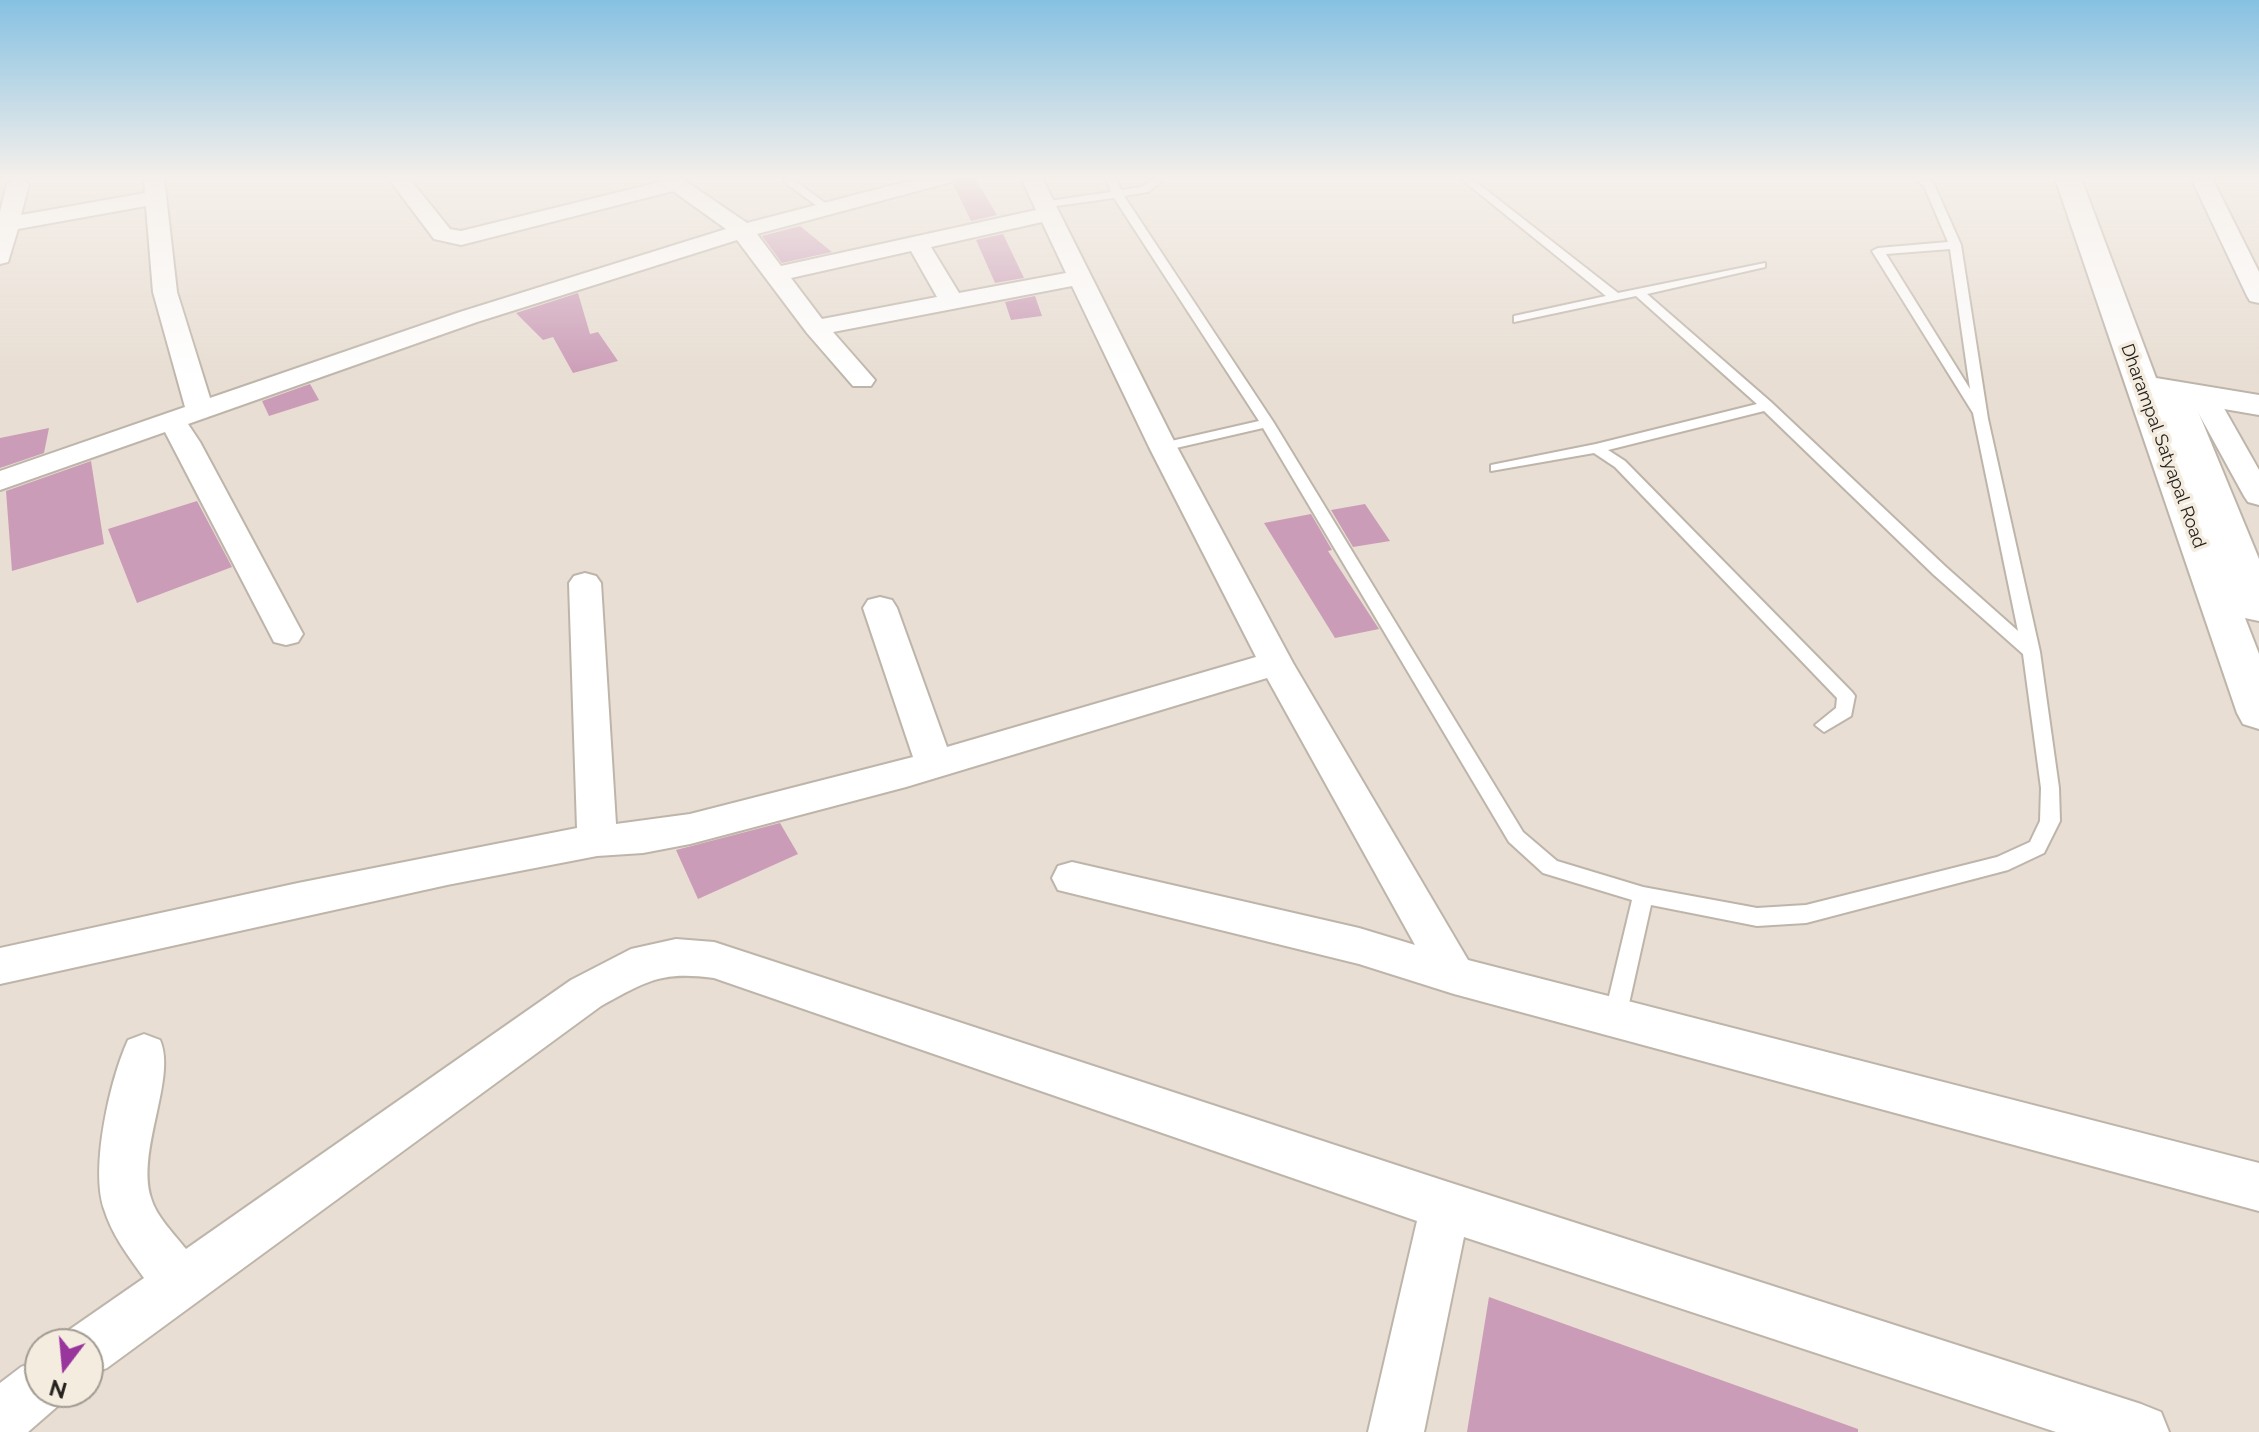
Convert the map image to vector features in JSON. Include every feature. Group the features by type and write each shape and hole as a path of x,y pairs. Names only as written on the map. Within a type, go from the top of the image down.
{"street":[{"path":"160,245 165,292 186,417 186,442 286,634"},
{"path":"0,481 415,337 693,245"},
{"path":"754,245 816,328 862,380"},
{"path":"777,274 910,245"},
{"path":"919,245 951,301"},
{"path":"1064,245 1163,447 1276,663 1454,975"},
{"name":"Dharampal Satyapal Road","path":"2101,245 2172,390 2259,713"},
{"name":"Dharampal Satyapal Road","path":"2117,245 2259,608"},
{"path":"2234,245 2259,296"},
{"path":"816,328 1080,277"},
{"path":"2172,390 2259,405"},
{"path":"2172,390 2259,496"},
{"path":"585,583 597,840"},
{"path":"880,608 934,763"},
{"path":"0,966 170,925 597,840 624,841 657,836 823,795 1276,663"},
{"path":"1072,878 1359,946 1454,975 2259,1187"},
{"path":"104,1338 586,993 644,961 679,954 714,960 1445,1206 2141,1432"},
{"path":"144,1055 128,1138 125,1174 128,1208 181,1285"},
{"path":"1396,1432 1445,1206"},
{"path":"0,1419 24,1399"}],"lane":[{"path":"1151,245 1267,423 1516,837 1550,867 1643,895 1757,917 1806,914 2001,864 2037,847 2050,821 2050,788 2031,652 1981,419 1955,245 1878,251 1981,419"},
{"path":"1549,245 1616,298"},
{"path":"1518,319 1761,265"},
{"path":"1639,293 1766,405 1940,571 2031,652"},
{"path":"1496,468 1751,412 1766,405"},
{"path":"1163,447 1267,423"},
{"path":"1596,448 1620,464 1846,696 1845,711 1824,725"},
{"path":"1615,1017 1643,895"}],"building":[{"path":"769,245 823,245 832,252 782,263"},
{"path":"978,245 1008,245 1024,278 995,283"},
{"path":"578,293 590,334 598,332 618,361 573,373 553,337 543,340 516,313"},
{"path":"1035,296 1042,316 1011,320 1005,302"},
{"path":"310,384 319,400 269,416 262,401"},
{"path":"49,428 44,453 0,468 0,438"},
{"path":"91,461 104,544 12,571 6,491"},
{"path":"197,501 232,567 137,603 108,529"},
{"path":"1365,504 1390,541 1353,547 1331,510"},
{"path":"1311,514 1332,550 1328,551 1379,629 1335,638 1264,523"},
{"path":"780,823 798,854 698,899 676,850"},
{"path":"1489,1297 1858,1429 1858,1432 1467,1432"}]}
